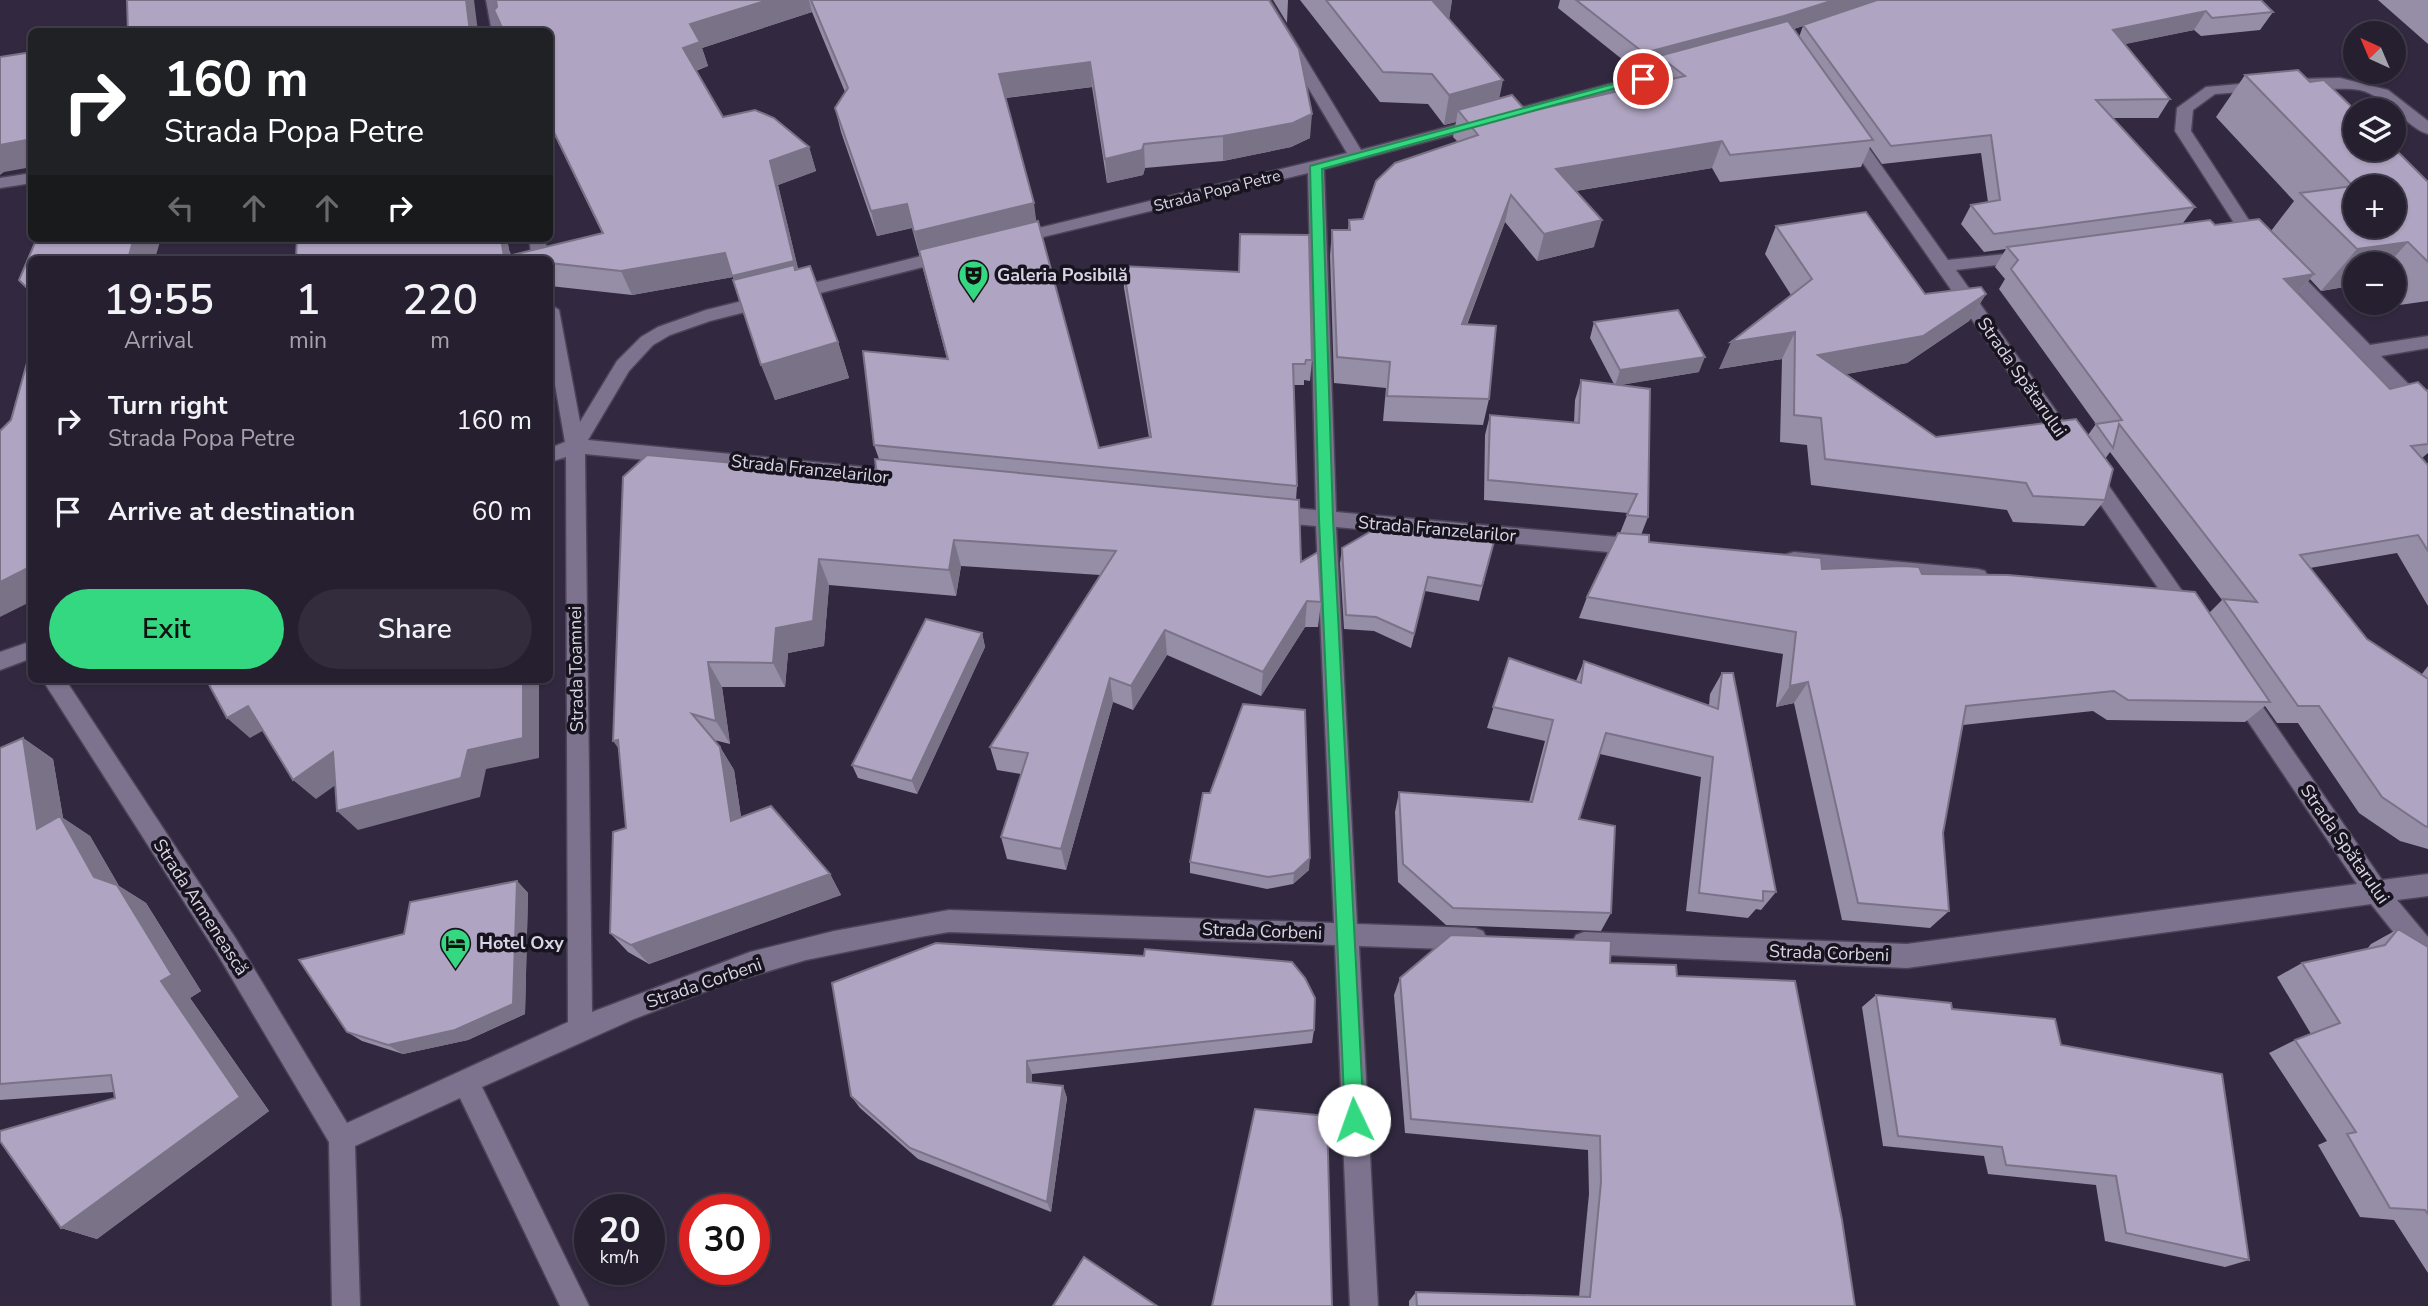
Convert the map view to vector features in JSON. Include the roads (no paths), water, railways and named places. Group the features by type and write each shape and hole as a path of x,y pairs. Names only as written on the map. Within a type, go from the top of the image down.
{"street":[{"path":"494,0 498,28"},
{"path":"1263,0 1357,156"},
{"name":"Strada Popa Petre","path":"991,245 1357,156 1695,65"},
{"path":"2242,229 2183,131 2185,108 2211,90 2348,81 2374,88 2396,100 2428,130"},
{"name":"Strada Spătarului","path":"1835,112 2197,629"},
{"path":"1316,166 1326,519 1364,1306"},
{"path":"0,183 28,179"},
{"path":"553,454 575,446 623,366 647,341 664,331 706,316 964,251"},
{"path":"1945,266 2040,253"},
{"path":"2272,255 2428,416"},
{"name":"Strada Toamnei","path":"553,326 575,446 580,1030"},
{"path":"2366,352 2428,342"},
{"name":"Strada Franzelarilor","path":"575,446 924,480"},
{"name":"Strada Franzelarilor","path":"1257,512 1658,548"},
{"path":"1768,558 2003,579"},
{"path":"2151,592 2174,594"},
{"path":"0,661 28,650"},
{"name":"Strada Spătarului","path":"2228,674 2377,893 2428,956"},
{"name":"Strada Armenească","path":"56,683 227,947 342,1139"},
{"name":"Strada Corbeni","path":"1564,942 1907,956 2428,885"},
{"name":"Strada Corbeni","path":"342,1139 580,1030 724,972 872,933 949,921 1496,939"},
{"path":"466,1083 575,1306"},
{"path":"342,1139 346,1306"}],"place":[{"name":"Galeria Posibilă","path":"974,302"},
{"name":"Hotel Oxy","path":"456,970"}]}
